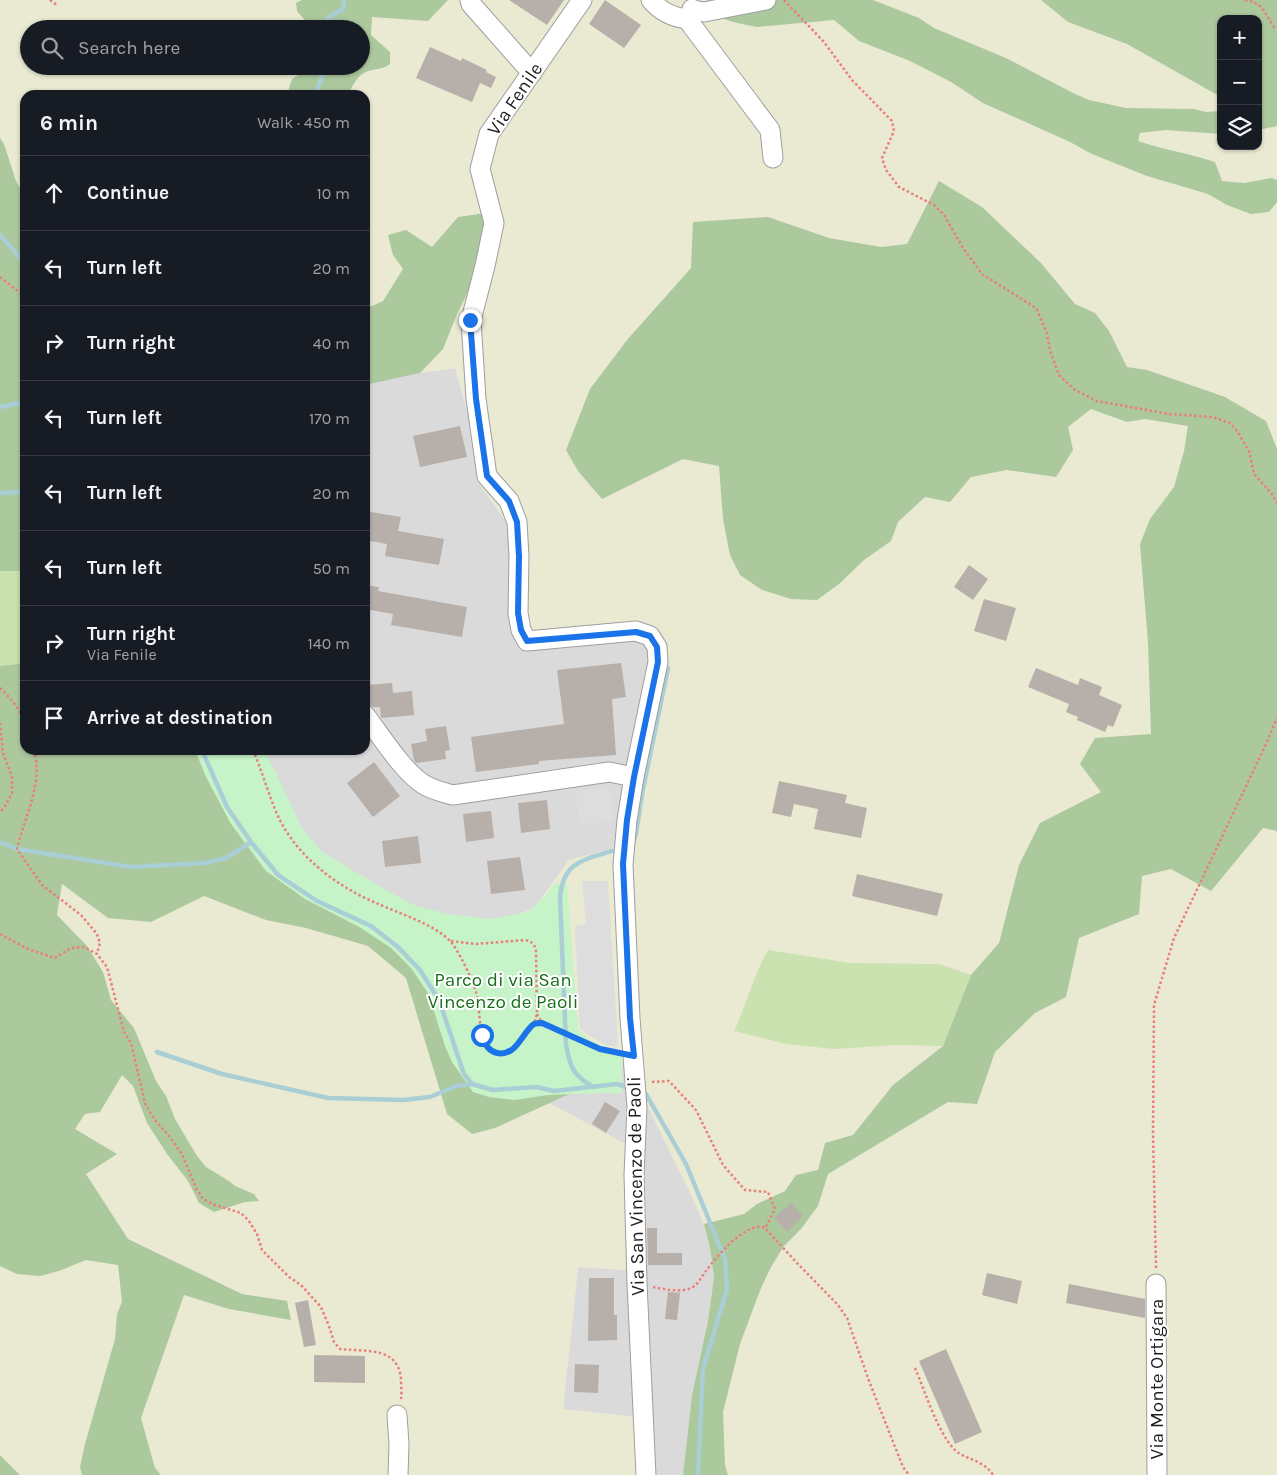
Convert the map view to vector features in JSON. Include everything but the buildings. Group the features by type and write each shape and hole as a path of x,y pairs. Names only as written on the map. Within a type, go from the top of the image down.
{"street":[{"path":"470,0 471,4 532,73"},
{"name":"Via Fenile","path":"527,641 521,630 518,613 519,556 517,522 509,501 487,476 476,399 470,320 485,266 494,223 480,169 489,134 582,0"},
{"path":"651,0 657,7 673,18 690,10 704,12 766,0"},
{"path":"690,10 770,130 773,158"},
{"name":"Via San Vincenzo de Paoli","path":"527,641 636,632 650,636 657,647 658,662 634,777 627,820 623,864 630,1018 634,1056 634,1175 637,1283 646,1475"},
{"path":"370,722 409,773 424,785 438,792 453,795 608,772 634,777"},
{"name":"Via Monte Ortigara","path":"1156,1284 1157,1475"},
{"path":"397,1415 399,1444 398,1475"}],"path":[{"path":"50,0 57,5"},
{"path":"784,0 824,42 852,80 892,121 894,131 882,158 886,170 899,187 934,205 944,216 963,248 982,274 1036,308 1048,333 1050,351 1059,375 1075,390 1097,401 1169,414 1212,416 1230,423 1238,431 1249,452 1254,474 1272,494 1277,503"},
{"path":"1245,0 1254,1 1261,5 1274,27 1277,27"},
{"path":"0,277 20,293"},
{"path":"0,688 10,698 20,715"},
{"path":"1156,1284 1153,1134 1154,1005 1174,938 1268,742 1277,718"},
{"path":"0,723 3,753 12,777 12,793 0,812"},
{"path":"35,755 35,785 17,849 42,885 81,915 97,934 100,943 98,954"},
{"path":"255,755 278,815 291,838 304,856 323,870 359,894 413,918 450,941 482,944 530,941 536,948 537,1014 534,1024 518,1043 506,1052 499,1053 489,1049 485,1043 482,1035 476,991 450,941"},
{"path":"0,934 28,949 55,958 78,946 98,954 107,967 110,976 124,1032 131,1043 145,1103 154,1119 182,1154 196,1188 203,1199 241,1213 257,1234 262,1250 289,1277 301,1285 321,1307 330,1326 334,1342 340,1349 382,1353 391,1356 397,1363 400,1372 402,1391 402,1398 395,1406 397,1415"},
{"path":"537,1014 542,1023"},
{"path":"534,1024 542,1023 600,1049 634,1056"},
{"path":"635,1088 668,1081 696,1110 723,1164 745,1190 768,1192 775,1209 765,1228"},
{"path":"637,1283 672,1290 692,1288 718,1256 737,1238 755,1226 765,1228 838,1305 847,1318 869,1381 903,1467 909,1475"},
{"path":"915,1368 946,1440 956,1452 982,1464 993,1475"}],"shaded area":[{"path":"455,368 468,415 510,527 528,633 626,622 663,639 627,845 569,860 536,906 499,926 402,910 328,863 279,813 250,755 370,755 370,384 420,373"},
{"path":"611,788 614,821 579,824 576,791"},
{"path":"582,881 608,881 618,1046 607,1046 580,1029 575,926 586,924"},
{"path":"640,1063 704,1224 710,1247 714,1277 708,1321 692,1395 683,1475 638,1475 636,1417 563,1409 578,1267 626,1270 549,1103 621,1066"}],"green space":[{"path":"0,0 302,0 296,3 297,11 305,20 20,20 20,75 298,75 292,79 289,90 20,90 20,188 0,138"},
{"path":"302,0 448,0 428,21 372,17 371,35 390,52 390,64 383,68 370,70 370,20 305,20 297,11 296,3"},
{"path":"448,0 707,0 708,2 834,20 859,41 910,61 951,82 983,103 1070,142 1092,154 1147,176 1208,194 1227,205 1269,212 1277,202 1277,449 1266,421 1225,397 1147,370 1127,367 1109,331 1095,313 1075,304 1041,263 982,207 908,244 881,247 829,238 768,217 691,268 627,340 590,389 578,471 602,499 683,459 719,466 723,519 730,555 740,575 762,590 864,560 891,541 898,523 925,497 950,502 971,477 1007,470 1056,477 1068,427 1091,409 1127,422 1145,419 1189,426 1174,487 1150,519 1148,643 1151,735 1101,792 1040,823 1019,865 999,943 971,975 940,964 850,963 767,950 734,1030 894,1045 943,1046 893,1085 853,1135 825,1143 818,1170 796,1175 785,1191 757,1204 744,1214 704,1224 644,1099 640,1063 621,1066 584,1042 499,926 536,906 569,860 627,845 663,640 626,622 528,634 510,527 477,481 468,415 456,368 420,373 443,349 457,314 458,217 432,247 406,230 393,255 404,269 383,301 370,307 370,90 350,90 355,80 361,75 370,75 370,71 382,70 390,52 371,35 372,17 428,21"},
{"path":"707,0 873,0 919,18 934,28 1006,58 1089,100 1126,108 1217,111 1217,134 1166,130 1140,133 1138,141 1215,162 1222,181 1244,183 1272,178 1277,180 1277,202 1269,212 1251,214 1227,205 1208,194 1147,176 1092,154 1070,142 983,103 951,82 910,61 859,41 834,20 757,27 714,16"},
{"path":"873,0 1041,0 1068,22 1127,44 1217,95 1217,111 1126,108 1089,100 1006,58 934,28 919,18"},
{"path":"1041,0 1277,0 1277,126 1262,129 1262,15 1217,15 1217,95 1127,44 1068,22"},
{"path":"298,75 361,75 350,90 289,90 292,79"},
{"path":"1277,126 1277,180 1272,178 1244,183 1222,181 1215,162 1197,156 1159,149 1138,141 1140,133 1166,130 1217,134 1217,150 1262,150 1262,129"},
{"path":"0,138 20,188 20,571 0,571"},
{"path":"939,181 982,207 1041,263 1075,304 1095,313 1109,331 1127,367 1147,370 1225,397 1266,421 1277,449 1277,831 1263,828 1211,891 1171,869 1142,876 1139,914 1079,938 1066,997 1035,1013 995,1052 977,1104 948,1102 828,1174 818,1206 801,1229 784,1246 771,1267 740,1344 723,1412 725,1465 728,1475 683,1475 692,1395 708,1321 714,1277 710,1247 704,1224 744,1214 757,1204 785,1191 796,1175 818,1170 825,1143 853,1135 893,1085 943,1046 971,975 999,943 1019,865 1040,823 1101,792 1080,764 1095,738 1151,734 1148,643 1140,544 1150,519 1174,487 1184,451 1188,426 1145,419 1127,422 1091,409 1068,427 1073,450 1056,477 1007,470 971,477 950,502 925,497 898,522 891,541 864,560 839,584 817,600 791,599 762,590 740,575 730,555 727,540 723,519 719,466 683,459 602,499 578,471 566,450 590,389 627,340 691,268 693,222 768,217 829,238 881,247 907,244"},
{"path":"486,213 479,270 457,314 443,349 420,373 370,384 370,307 383,301 403,269 393,255 388,235 406,230 432,247 458,217"},
{"path":"0,571 20,571 20,664 0,666"},
{"path":"20,664 20,755 251,755 266,784 328,863 615,1079 565,1096 495,1128 472,1134 447,1114 406,978 368,946 306,928 266,920 204,896 151,922 108,918 62,884 57,915 87,946 103,972 111,1000 134,1028 156,1081 166,1096 175,1119 197,1156 206,1167 235,1186 254,1194 259,1201 245,1202 214,1212 199,1203 188,1181 167,1154 147,1123 133,1086 122,1075 100,1112 85,1114 75,1129 117,1154 86,1174 128,1239 242,1294 287,1301 291,1320 229,1309 184,1295 141,1418 155,1468 161,1475 82,1475 80,1467 115,1339 117,1314 122,1302 118,1265 86,1260 59,1271 40,1276 17,1274 0,1266 0,666"},
{"name":"Parco di via San Vincenzo de Paoli","path":"197,755 267,755 302,828 321,851 416,906 448,914 490,919 528,912 545,897 554,884 567,882 578,1029 587,1038 598,1044 622,1050 622,1093 548,1095 515,1100 489,1097 473,1092 452,1062 428,993 411,968 391,948 361,928 305,899 266,871 231,824 206,777"},
{"path":"1263,828 1277,831 1277,1475 728,1475 725,1465 723,1412 740,1344 771,1267 784,1246 801,1229 818,1206 828,1174 948,1102 977,1104 995,1052 1035,1013 1066,997 1079,938 1139,914 1142,876 1171,869 1211,891"},
{"path":"62,884 108,918 151,922 204,896 266,920 306,928 368,946 406,978 447,1114 472,1134 495,1128 549,1103 628,1145 626,1270 578,1267 563,1409 636,1417 638,1475 161,1475 155,1468 141,1418 184,1294 229,1309 291,1319 287,1301 242,1294 128,1238 86,1174 116,1154 74,1130 85,1114 100,1112 122,1075 133,1086 147,1123 167,1154 188,1181 199,1203 214,1212 245,1202 258,1201 254,1194 235,1186 206,1167 197,1156 175,1119 166,1096 156,1081 134,1028 111,1000 103,972 87,946 57,915"},
{"path":"768,950 850,963 940,964 971,975 943,1046 894,1045 834,1049 786,1044 734,1031"},
{"path":"86,1260 118,1264 122,1302 117,1314 115,1339 85,1445 80,1467 82,1475 20,1475 0,1455 0,1266 17,1274 59,1271"},
{"path":"0,1455 20,1475 0,1475"}],"waterway":[{"path":"328,20 329,17 343,9 344,0"},
{"path":"317,90 323,75"},
{"path":"0,235 20,257"},
{"path":"0,407 20,403"},
{"path":"0,493 20,492"},
{"path":"633,843 668,668"},
{"path":"204,755 227,807 251,842 278,875 317,901 371,926 398,947 420,970 439,1000 464,1074 472,1084 493,1090 536,1087 554,1091 617,1084 630,1088"},
{"path":"0,842 17,849 131,867 205,863 226,858 251,842"},
{"path":"593,1087 574,1070 566,1045 560,897 565,876 570,869 584,860 612,851"},
{"path":"157,1052 222,1074 328,1098 403,1100 430,1097 456,1086 472,1084"},
{"path":"642,1093 646,1094 686,1164 725,1259 727,1289 703,1369 698,1475"}],"route":[{"path":"470,320 476,399 487,476 509,501 517,522 519,556 518,613 521,630 527,641 636,632 650,636 657,647 658,662 634,777 627,820 623,864 630,1018 634,1056 600,1049 542,1023 534,1024 513,1049 506,1052 499,1053 489,1049 482,1035"}]}
